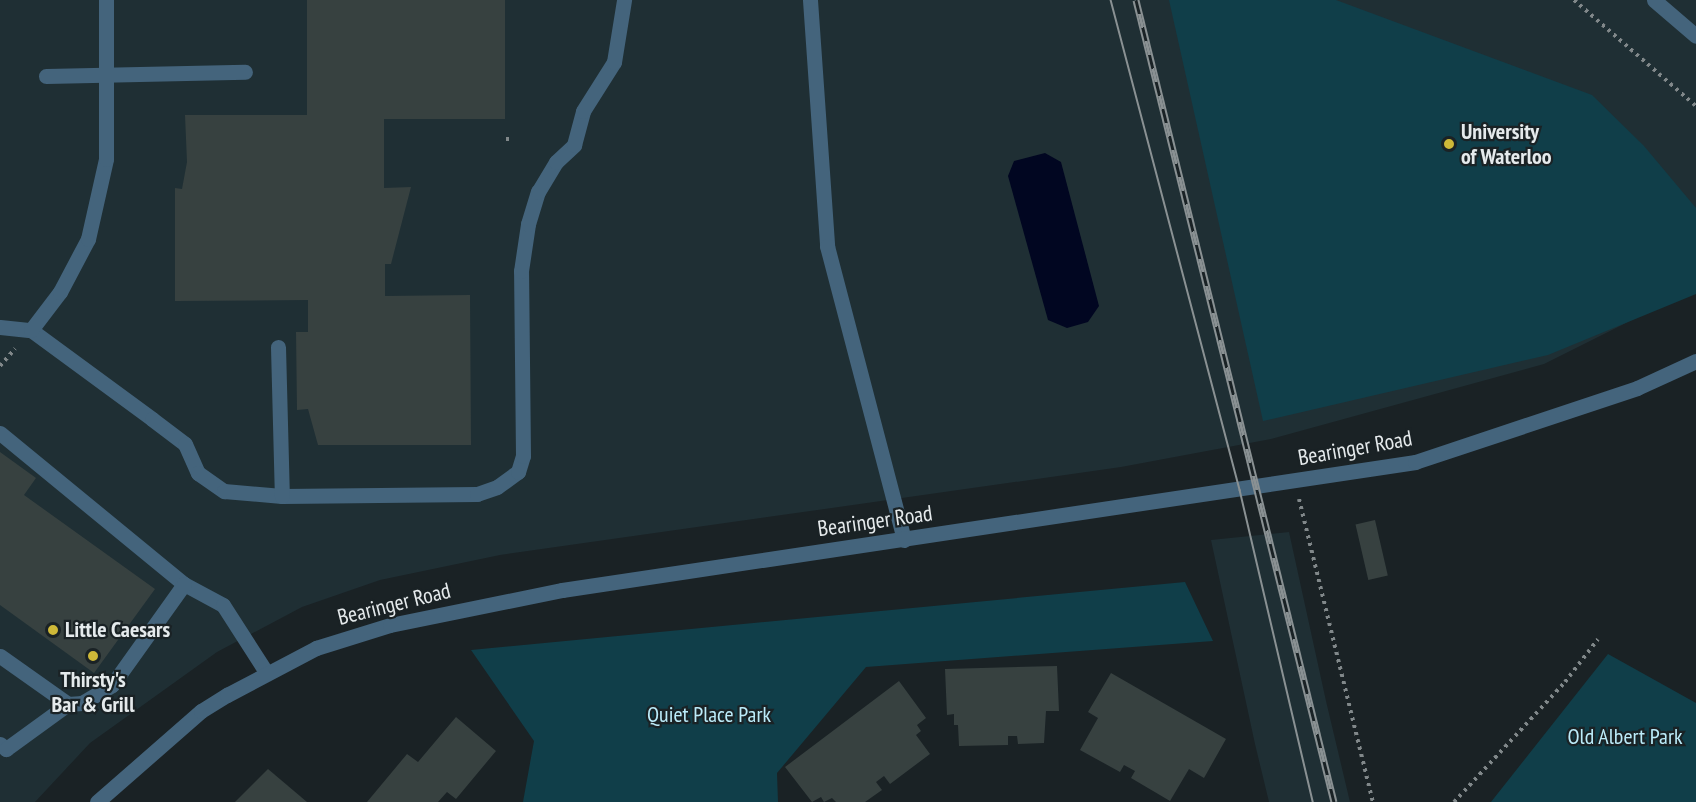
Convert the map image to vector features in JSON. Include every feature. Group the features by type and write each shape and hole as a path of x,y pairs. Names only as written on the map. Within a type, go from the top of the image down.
{"street":[{"path":"31,330 60,292 87,239 106,159 106,0"},
{"path":"0,327 31,330 185,444 198,474 224,491 282,496 477,494 497,487 518,472 523,456 521,271 528,224 538,192 556,162 574,145 583,111 614,62 624,0"},
{"path":"810,0 827,246 904,540"},
{"path":"1654,0 1696,36"},
{"path":"46,76 245,72"},
{"path":"278,348 282,496"},
{"name":"Bearinger Road","path":"97,802 201,711 266,672 316,648 390,625 562,590 1415,462 1637,388 1696,361"},
{"path":"0,433 184,584 223,605 266,672"},
{"path":"0,744 6,748 68,704 82,703 112,685 184,584"},
{"path":"0,656 68,704"}],"path":[{"path":"1574,0 1696,106"},
{"path":"1295,481 1373,802"},
{"path":"1454,802 1565,682 1598,639"}],"shaded area":[{"path":"0,0 1696,0 1696,288 1544,364 1271,439 1121,467 500,555 380,580 302,607 217,652 90,743 35,802 0,802"},
{"path":"1045,153 1061,162 1099,306 1088,322 1067,328 1048,320 1008,176 1014,161"},
{"path":"1289,532 1350,802 1269,802 1255,744 1211,540"}],"green space":[{"name":"University of Waterloo","path":"1169,0 1336,0 1592,95 1644,146 1696,208 1696,294 1548,355 1263,421"},
{"name":"Quiet Place Park","path":"1185,582 1213,641 866,667 777,773 778,802 523,802 534,741 471,650"},
{"name":"Old Albert Park","path":"1608,654 1696,703 1696,802 1491,802"}],"building":[{"path":"307,0 505,0 505,119 384,119 384,188 411,187 391,264 385,264 385,296 470,295 471,445 318,445 308,409 297,410 296,332 308,332 308,300 175,301 175,188 182,189 187,162 185,115 307,115"},
{"path":"0,452 36,478 24,495 155,589 94,673 0,605"},
{"path":"1375,520 1388,576 1368,580 1356,524"},
{"path":"1057,666 1059,711 1046,711 1044,743 1018,744 1017,736 1008,736 1008,745 959,746 958,725 954,725 954,714 947,715 945,669"},
{"path":"1111,673 1226,739 1204,778 1189,769 1170,801 1131,778 1135,771 1124,765 1120,772 1080,750 1098,718 1088,712"},
{"path":"899,681 926,718 917,725 921,731 916,735 930,754 890,784 884,776 876,782 882,790 865,802 836,802 832,798 824,802 821,797 812,802 785,767"},
{"path":"456,717 496,751 456,799 447,792 438,802 367,802 407,754 418,762"},
{"path":"268,769 307,802 235,802"}],"tram line":[{"path":"1111,0 1240,490 1313,802"}],"railway":[{"path":"1136,0 1334,802"}],"place":[{"name":"University of Waterloo","path":"1449,144"},
{"name":"Little Caesars","path":"53,630"},
{"name":"Thirsty's Bar & Grill","path":"93,656"}]}
